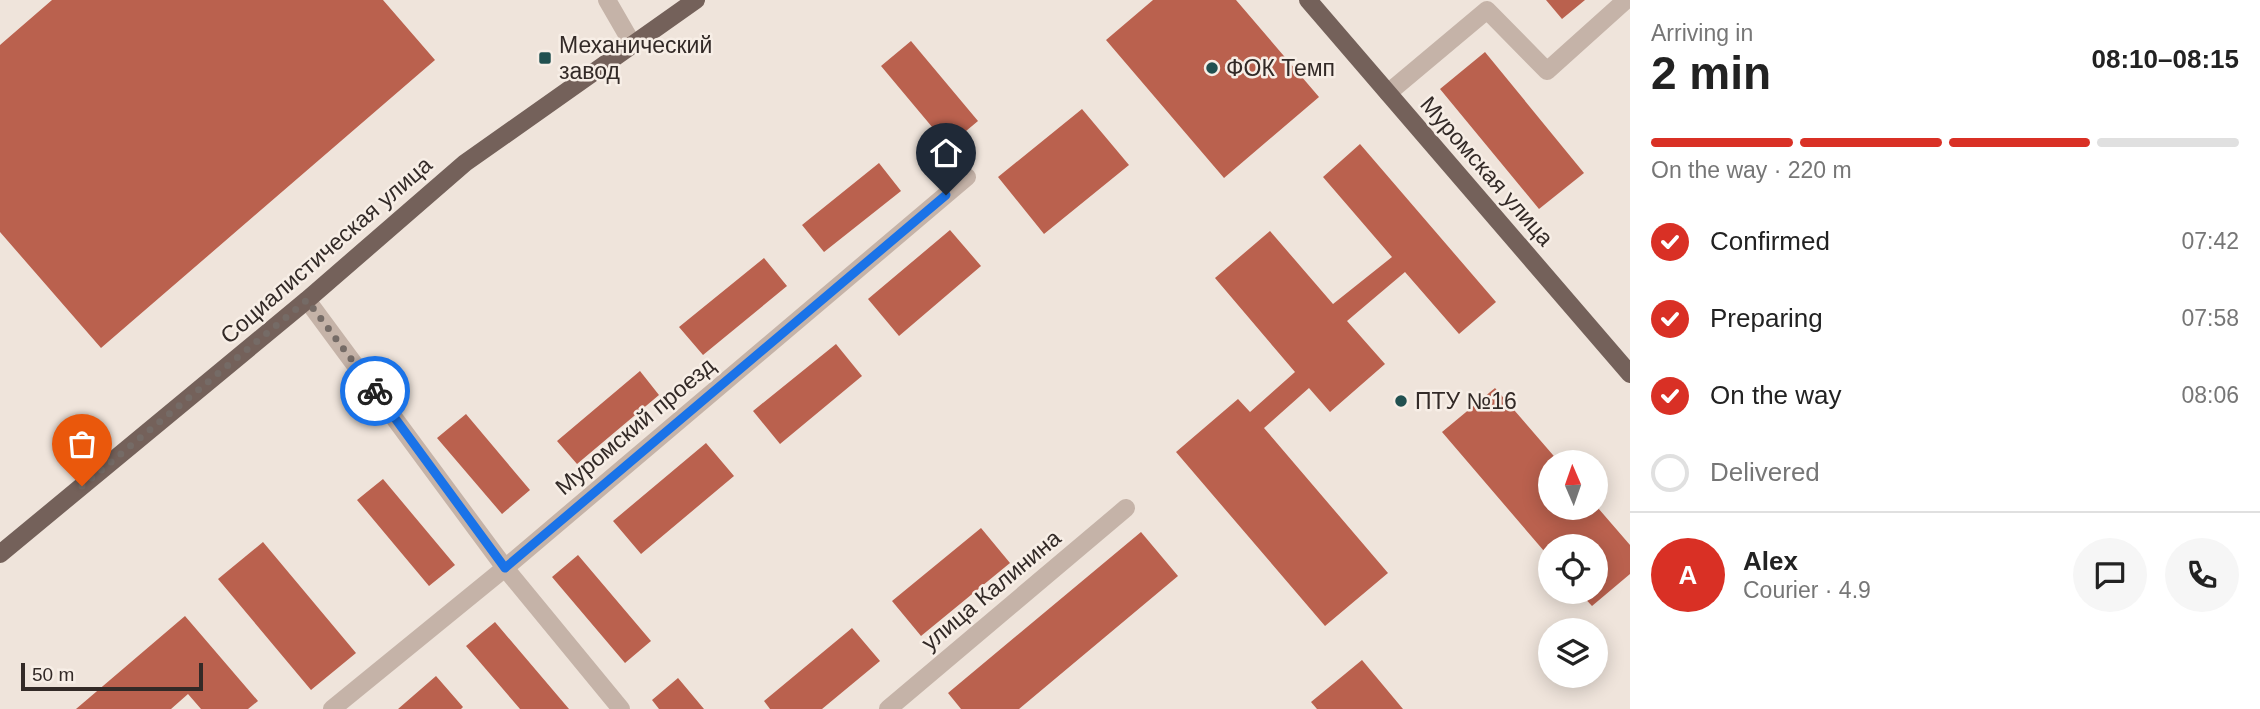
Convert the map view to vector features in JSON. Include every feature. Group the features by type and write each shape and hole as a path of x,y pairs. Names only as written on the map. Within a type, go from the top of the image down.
{"main road":[{"name":"Социалистическая улица","path":"0,554 307,300 465,163 696,0"},
{"name":"Муромская улица","path":"1308,0 1630,374"}],"street":[{"path":"607,0 633,45"},
{"path":"1388,93 1487,10 1547,71 1626,0"},
{"name":"Муромский проезд","path":"332,709 505,568 967,177"},
{"path":"307,300 505,568 621,709"},
{"name":"улица Калинина","path":"888,709 1126,508"}],"building":[{"path":"52,0 383,0 435,60 101,348 0,232 0,45"},
{"name":"ФОК Темп","path":"1153,0 1236,0 1319,97 1224,178 1106,40"},
{"path":"1546,0 1585,0 1562,19"},
{"path":"911,41 978,121 948,146 881,66"},
{"path":"1485,52 1584,173 1539,209 1440,89"},
{"path":"1082,109 1129,165 1044,234 998,177"},
{"path":"1360,144 1496,302 1459,334 1405,272 1347,321 1385,364 1330,412 1309,388 1264,428 1388,573 1325,626 1176,452 1238,399 1250,412 1295,372 1215,278 1270,231 1333,304 1392,257 1323,177"},
{"path":"879,163 901,191 824,252 802,225"},
{"path":"950,230 981,266 899,336 868,299"},
{"path":"764,258 787,286 703,355 679,327"},
{"path":"836,344 862,376 780,444 753,411"},
{"path":"640,371 659,395 577,464 557,441"},
{"path":"1495,388 1549,450 1538,450 1538,520 1608,520 1630,545 1630,574 1608,593 1608,534 1538,534 1538,544 1442,432"},
{"path":"466,414 530,490 502,514 437,438"},
{"path":"706,443 734,476 641,554 613,521"},
{"path":"383,479 455,565 429,586 357,500"},
{"path":"981,528 1010,563 921,636 892,601"},
{"path":"1141,532 1178,576 1019,709 961,709 948,693"},
{"path":"263,542 356,653 311,690 218,579"},
{"path":"578,555 651,641 625,663 552,577"},
{"path":"185,616 258,701 248,709 201,709 188,694 171,709 76,709"},
{"path":"495,622 569,709 520,709 466,646"},
{"path":"852,628 880,661 822,709 770,709 764,701"},
{"path":"1362,660 1403,709 1317,709 1311,702"},
{"path":"436,676 463,707 461,709 398,709"},
{"path":"678,678 704,709 659,709 652,700"}],"way so far":[{"path":"82,486 307,300 375,391"}],"place":[{"name":"Механический завод","path":"545,58"},
{"name":"ФОК Темп","path":"1212,68"},
{"name":"ПТУ №16","path":"1401,401"}],"route":[{"path":"375,391 505,568 946,195"}]}
